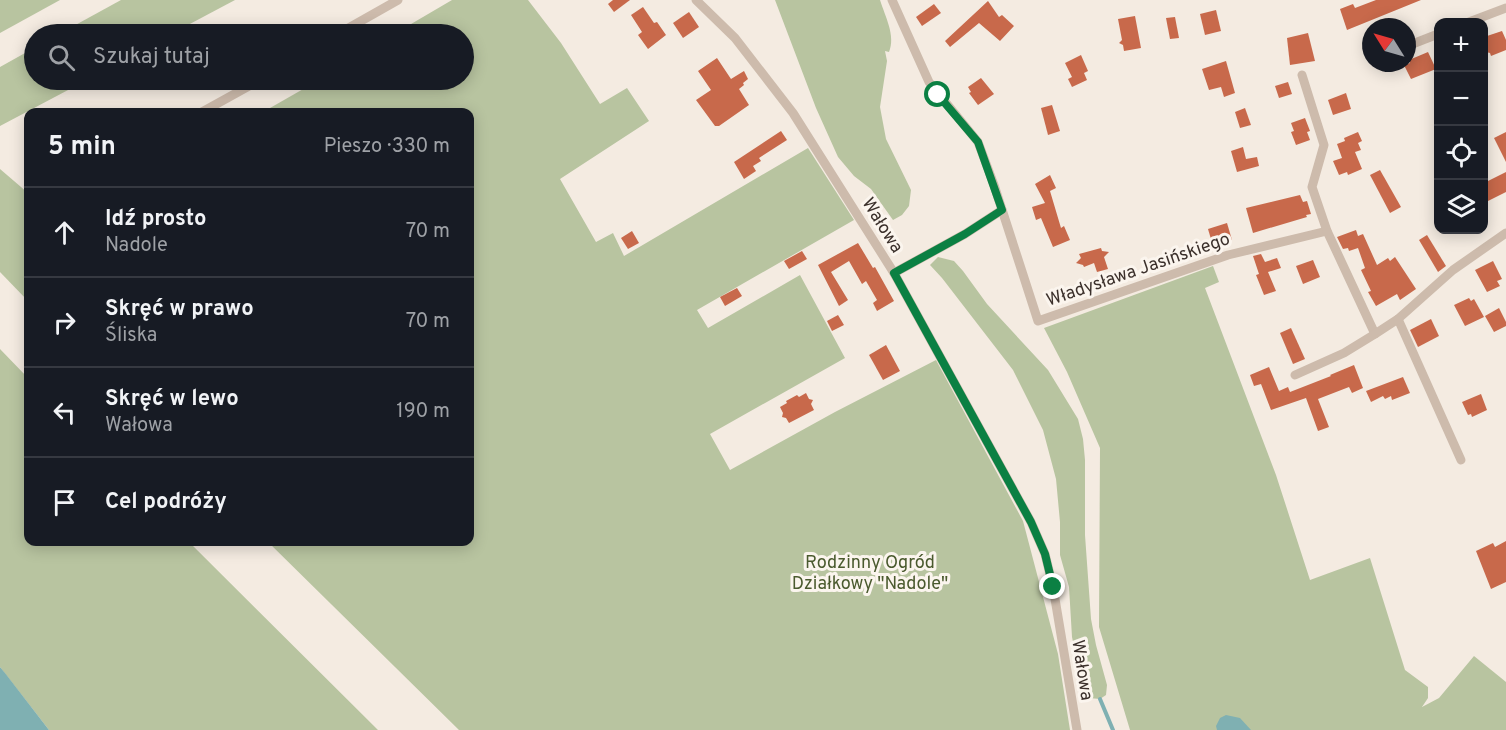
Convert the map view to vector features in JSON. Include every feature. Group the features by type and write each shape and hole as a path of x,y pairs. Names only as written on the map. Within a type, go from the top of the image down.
{"street":[{"path":"356,24 398,0"},
{"name":"Wałowa","path":"696,0 735,38 793,113 894,273 1031,522 1045,554 1053,587 1077,730"},
{"path":"892,0 928,82 978,142 1002,210 965,234 894,273"},
{"path":"1480,18 1506,8"},
{"path":"1416,43 1434,36"},
{"path":"1302,75 1324,145 1312,187 1327,231 1375,334"},
{"path":"209,108 242,90"},
{"name":"Władysława Jasińskiego","path":"1002,210 1038,321 1227,255 1327,231"},
{"path":"1295,375 1344,353 1398,319 1453,270 1506,233"},
{"path":"1398,319 1461,460"}],"green space":[{"path":"0,0 60,0 0,33"},
{"path":"121,0 235,0 190,24 77,24"},
{"name":"Rodzinny Ogród Działkowy \"Nadole\"","path":"452,0 528,0 561,43 600,104 627,88 649,121 560,179 596,242 613,233 624,256 808,148 854,220 697,310 708,328 800,275 845,358 710,434 730,470 936,360 1023,521 1058,654 1070,730 459,730 272,546 474,546 474,108 270,108 302,90 474,90 474,24 411,24"},
{"path":"775,0 880,0 889,26 891,46 889,52 885,51 887,61 880,107 886,139 911,190 909,206 902,215 893,220 871,189 854,176 838,157 816,108"},
{"path":"24,54 24,90 68,90 34,108 24,108 24,113 0,126 0,67"},
{"path":"0,169 24,190 24,297 0,272"},
{"path":"938,257 954,261 963,271 987,304 1048,370 1078,419 1085,460 1085,535 1091,619 1107,685 1106,695 1100,699 1089,698 1083,690 1072,637 1069,587 1060,555 1056,479 1043,430 1013,370 930,265"},
{"path":"1213,266 1219,282 1205,288 1276,475 1310,580 1370,558 1405,670 1428,687 1428,698 1422,707 1439,698 1474,656 1506,682 1506,730 1130,730 1099,627 1100,448 1067,372 1044,328"},
{"path":"0,349 24,374 24,546 193,546 378,730 49,730 0,667"}],"water":[{"path":"0,667 5,673 49,730 0,730"},
{"path":"1226,715 1240,718 1251,730 1217,730 1216,726 1220,718"}],"building":[{"path":"613,0 630,0 614,12 608,4"},
{"path":"1376,0 1421,0 1377,18 1362,18 1362,24 1347,30 1340,9 1353,4 1355,8"},
{"path":"988,1 999,17 1002,15 1014,26 1000,41 979,23 950,47 945,41"},
{"path":"934,4 941,13 922,26 916,17"},
{"path":"643,7 666,35 648,49 638,35 642,32 631,15"},
{"path":"1216,10 1221,31 1205,35 1200,14"},
{"path":"689,12 699,27 683,38 673,23"},
{"path":"1135,16 1141,48 1124,51 1123,45 1119,43 1122,40 1118,19"},
{"path":"1175,17 1179,38 1170,39 1166,18"},
{"path":"1502,31 1506,40 1506,50 1491,56 1488,52 1488,36"},
{"path":"1308,33 1315,61 1290,65 1287,38"},
{"path":"1428,52 1434,70 1411,79 1408,72 1416,72 1416,57"},
{"path":"1081,55 1088,71 1084,73 1087,80 1072,87 1068,79 1072,77 1065,63"},
{"path":"717,58 731,79 744,71 748,79 739,89 749,105 719,126 715,126 696,100 711,90 698,71"},
{"path":"1226,61 1235,93 1224,97 1221,87 1209,90 1202,69"},
{"path":"981,78 994,94 978,105 969,93 971,92 968,87"},
{"path":"1288,82 1292,94 1279,98 1275,86"},
{"path":"1346,93 1351,109 1333,115 1328,100"},
{"path":"1052,105 1060,131 1048,135 1041,108"},
{"path":"1245,108 1251,125 1240,128 1235,112"},
{"path":"1305,118 1310,131 1307,132 1310,140 1296,145 1291,132 1294,131 1291,123"},
{"path":"781,131 787,140 759,158 761,161 753,166 756,171 744,179 734,162"},
{"path":"1358,132 1362,141 1358,143 1361,150 1355,152 1362,169 1348,175 1347,172 1339,175 1333,161 1342,158 1337,144"},
{"path":"1506,132 1506,162 1494,138"},
{"path":"1243,147 1246,159 1257,157 1259,166 1237,172 1231,151"},
{"path":"1380,170 1401,207 1390,213 1370,175"},
{"path":"1506,172 1506,192 1488,201 1488,181"},
{"path":"1050,175 1056,188 1050,191 1061,228 1064,226 1070,240 1053,247 1041,218 1036,220 1032,207 1045,203 1035,184"},
{"path":"1300,195 1303,202 1307,201 1311,214 1253,233 1246,208"},
{"path":"1227,223 1232,240 1213,246 1208,229"},
{"path":"1356,230 1358,236 1363,234 1377,265 1388,258 1390,261 1395,257 1416,289 1400,300 1397,294 1376,306 1368,292 1371,291 1361,270 1365,268 1358,248 1349,251 1348,248 1343,249 1337,237"},
{"path":"632,231 639,243 628,249 621,238"},
{"path":"1427,235 1446,266 1438,272 1419,240"},
{"path":"858,243 894,301 877,311 873,303 877,300 866,281 862,284 849,261 831,272 848,300 839,306 818,265"},
{"path":"1101,248 1102,251 1109,252 1104,257 1108,269 1097,272 1094,263 1084,267 1076,263 1081,258 1079,254"},
{"path":"802,251 807,259 789,269 784,261"},
{"path":"1261,254 1265,262 1277,258 1281,268 1268,272 1276,291 1264,295 1256,275 1259,274 1253,256"},
{"path":"1313,260 1320,277 1303,284 1296,266"},
{"path":"1493,261 1502,279 1497,281 1500,286 1487,292 1475,270"},
{"path":"737,288 742,296 725,306 720,297"},
{"path":"1469,298 1471,301 1474,299 1484,317 1465,326 1454,305"},
{"path":"1499,308 1506,326 1494,332 1485,316"},
{"path":"838,315 844,325 832,331 827,321"},
{"path":"1431,319 1439,336 1418,347 1410,330"},
{"path":"1291,328 1305,359 1293,364 1280,333"},
{"path":"886,345 900,371 883,380 869,355"},
{"path":"1354,365 1363,388 1352,393 1349,387 1318,399 1329,427 1318,431 1306,398 1271,410 1261,384 1254,386 1250,375 1269,367 1279,391 1288,387 1290,392"},
{"path":"1403,377 1410,393 1392,400 1391,396 1385,399 1383,396 1371,402 1366,391"},
{"path":"806,393 809,399 813,400 811,404 814,410 789,423 786,418 782,417 780,407 797,395 799,397"},
{"path":"1481,394 1487,410 1472,417 1471,414 1468,415 1462,402"},
{"path":"1506,541 1506,582 1491,589 1476,551 1493,543 1495,547"}],"waterway":[{"path":"1100,699 1113,730"}],"route":[{"path":"938,95 978,142 1002,210 965,234 894,273 1031,522 1045,554 1053,587"}]}
